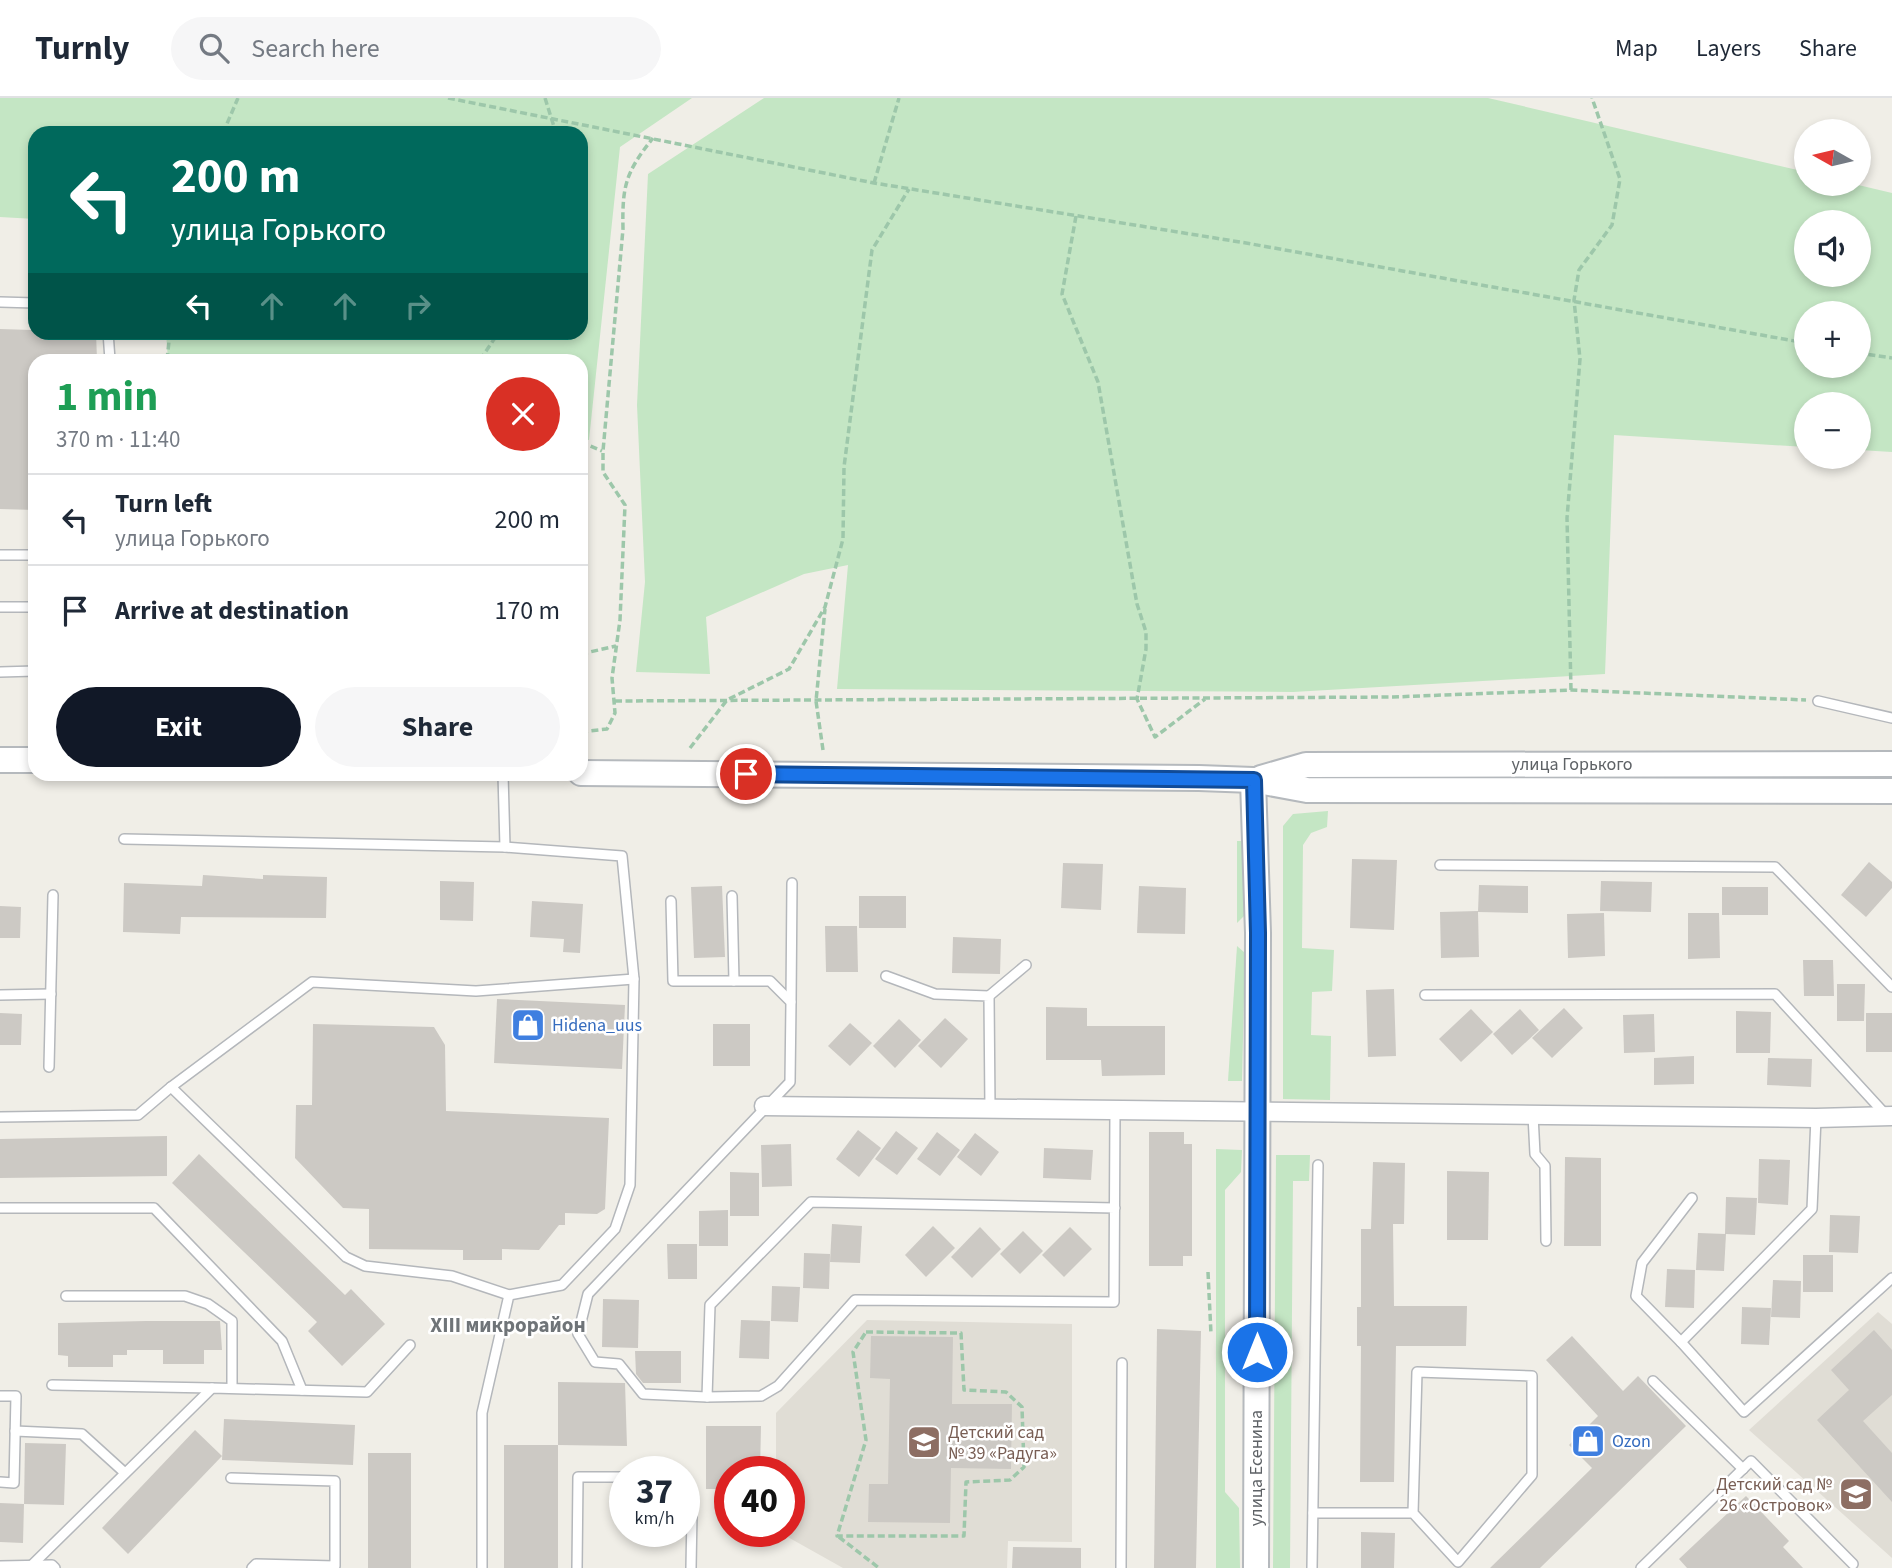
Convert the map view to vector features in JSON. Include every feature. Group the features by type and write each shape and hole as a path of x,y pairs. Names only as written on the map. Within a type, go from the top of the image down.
{"main road":[{"path":"0,760 28,760"},
{"name":"улица Горького","path":"1254,780 1306,765 1892,764"},
{"name":"улица Горького","path":"588,773 1254,780 1307,790 1892,791"},
{"name":"улица Есенина","path":"1254,780 1258,933 1256,1568"}],"street":[{"path":"764,1106 1816,1118 1889,1116"}],"lane":[{"path":"0,302 28,303"},
{"path":"0,555 28,555"},
{"path":"0,607 28,607"},
{"path":"0,672 28,671"},
{"path":"1818,701 1892,718"},
{"path":"503,781 505,847"},
{"path":"124,839 505,847 622,856 634,979 630,1185 615,1228 562,1285 509,1295 452,1276 365,1266 346,1257 171,1087"},
{"path":"1440,864 1775,867 1892,987"},
{"path":"792,883 790,1082 764,1106 588,1294 578,1334 595,1362 619,1364 643,1394 761,1396 778,1386 855,1300 1114,1302 1115,1108"},
{"path":"49,1067 53,895"},
{"path":"732,896 734,981"},
{"path":"671,901 673,981 770,981 791,1002"},
{"path":"886,976 934,994 989,996 1026,965"},
{"path":"0,1117 138,1115 171,1087 313,982 476,991 634,979"},
{"path":"0,995 51,994"},
{"path":"1425,995 1775,994 1889,1116"},
{"path":"989,996 990,1108"},
{"path":"1533,1115 1535,1154 1545,1166 1546,1241"},
{"path":"1681,1342 1811,1209 1816,1118"},
{"path":"1312,1568 1318,1164"},
{"path":"1692,1198 1642,1263 1636,1296 1744,1412 1892,1278"},
{"path":"707,1397 710,1305 811,1202 1115,1208"},
{"path":"0,1208 154,1208 282,1341 302,1390"},
{"path":"482,1568 482,1413 509,1295"},
{"path":"66,1296 185,1296 208,1304 232,1321 232,1388"},
{"path":"52,1385 367,1392 410,1345"},
{"path":"1121,1568 1122,1363"},
{"path":"1417,1372 1532,1376 1532,1475 1461,1565 1413,1513 1417,1372"},
{"path":"1653,1381 1743,1469"},
{"path":"31,1566 212,1388"},
{"path":"0,1396 16,1396 14,1483 0,1482"},
{"path":"15,1431 82,1434 125,1473"},
{"path":"1641,1568 1751,1461 1853,1564"},
{"path":"577,1568 578,1477 609,1477"},
{"path":"231,1478 335,1481 335,1566 256,1564 253,1568"},
{"path":"1313,1513 1413,1513"},
{"path":"691,1547 691,1568"},
{"path":"0,1566 52,1565 55,1568"}],"path":[{"path":"226,126 238,98"},
{"path":"448,98 874,183 1574,300 1794,341"},
{"path":"545,98 554,126"},
{"path":"874,183 899,98"},
{"path":"1571,690 1567,518 1580,359 1574,300 1579,270 1612,225 1620,179 1592,98"},
{"path":"588,731 607,729 615,713 612,678 617,646 625,505 603,472 603,451 615,290 623,229 622,197 632,165 653,138"},
{"path":"823,750 816,701 825,607 844,539 844,467 872,250 909,189"},
{"path":"1076,216 1062,294 1098,382 1138,604 1146,632 1146,662 1137,699 1155,737 1206,698"},
{"path":"1871,355 1892,358"},
{"path":"588,445 603,451"},
{"path":"690,748 727,700 789,669 825,607"},
{"path":"588,652 617,646"},
{"path":"615,701 1393,697 1571,690 1818,701"},
{"path":"1208,1272 1211,1334"},
{"path":"866,1332 961,1333 964,1390 1006,1392 1022,1407 1024,1467 1010,1480 966,1482 964,1536 837,1536 866,1440 853,1352 866,1332"},
{"path":"837,1536 879,1568"}],"shaded area":[{"name":"Детский сад № 26 «Островок»","path":"1878,1312 1892,1324 1892,1558 1749,1430"},
{"name":"Детский сад № 39 «Радуга»","path":"867,1320 1072,1324 1072,1542 1008,1541 1007,1568 843,1568 805,1547 805,1456 776,1456 776,1413"}],"green space":[{"path":"0,98 692,98 620,147 589,440 588,354 168,354 167,340 588,340 588,126 28,126 28,219 0,217"},
{"path":"764,98 1488,98 1794,169 1794,196 1871,196 1871,188 1892,193 1892,452 1871,451 1871,392 1794,392 1794,446 1614,435 1605,674 1293,692 837,689 848,565 804,574 706,617 710,674 636,672 645,582 637,405 648,174"},
{"path":"1328,811 1327,827 1311,833 1303,845 1302,948 1334,950 1332,991 1312,992 1311,1035 1331,1036 1330,1100 1283,1099 1283,826 1293,814"},
{"path":"1237,841 1247,841 1246,914 1237,923"},
{"path":"1237,946 1245,953 1242,1081 1228,1081"},
{"path":"1216,1149 1242,1150 1241,1172 1225,1190 1225,1492 1239,1508 1240,1568 1216,1568"},
{"path":"1276,1155 1310,1155 1309,1181 1293,1181 1290,1568 1273,1568"}],"building":[{"path":"0,329 28,330 28,340 96,340 97,354 28,354 28,510 0,509"},
{"path":"1352,859 1397,860 1394,930 1350,928"},
{"path":"1869,862 1892,882 1892,888 1866,917 1841,895"},
{"path":"1063,863 1103,864 1101,910 1061,908"},
{"path":"203,875 263,879 263,875 327,877 326,918 181,917 180,934 123,932 124,883 202,886"},
{"path":"440,881 474,882 473,921 440,920"},
{"path":"1601,881 1652,882 1651,912 1600,911"},
{"path":"1479,885 1528,886 1528,913 1478,912"},
{"path":"722,886 725,957 694,958 691,887"},
{"path":"1139,886 1186,888 1185,934 1137,933"},
{"path":"1722,887 1768,887 1768,915 1722,915"},
{"path":"859,896 906,896 906,928 859,928"},
{"path":"532,901 583,904 580,953 563,952 564,939 530,937"},
{"path":"0,906 21,907 20,938 0,938"},
{"path":"1478,911 1479,957 1441,958 1440,912"},
{"path":"1604,913 1605,956 1568,958 1567,914"},
{"path":"1688,913 1719,913 1720,958 1688,959"},
{"path":"825,926 857,926 858,972 826,972"},
{"path":"953,937 1001,939 1000,974 952,973"},
{"path":"1803,960 1833,960 1834,996 1804,996"},
{"path":"1837,984 1865,984 1864,1021 1837,1021"},
{"path":"1394,989 1396,1056 1368,1057 1366,990"},
{"path":"497,999 625,1005 622,1069 494,1063"},
{"path":"1046,1007 1087,1008 1087,1026 1165,1026 1165,1075 1102,1076 1101,1060 1046,1060"},
{"path":"1564,1008 1583,1028 1552,1058 1532,1038"},
{"path":"1471,1009 1493,1032 1461,1062 1439,1039"},
{"path":"1520,1009 1539,1030 1512,1055 1493,1034"},
{"path":"1736,1011 1771,1012 1770,1053 1736,1053"},
{"path":"0,1013 22,1014 21,1045 0,1045"},
{"path":"1866,1013 1892,1013 1892,1052 1866,1052"},
{"path":"1654,1014 1655,1052 1624,1053 1623,1015"},
{"path":"945,1018 968,1039 941,1068 918,1046"},
{"path":"899,1019 921,1040 895,1068 873,1046"},
{"path":"850,1023 872,1043 850,1066 828,1046"},
{"path":"313,1024 434,1027 445,1045 446,1111 609,1118 605,1209 597,1214 565,1213 565,1225 559,1225 539,1250 502,1249 502,1260 463,1260 463,1250 369,1249 369,1209 343,1208 295,1158 296,1105 312,1105"},
{"path":"713,1024 750,1024 750,1066 713,1066"},
{"path":"1694,1056 1694,1084 1654,1085 1654,1058"},
{"path":"1768,1058 1812,1059 1811,1087 1767,1085"},
{"path":"858,1130 881,1148 859,1177 836,1159"},
{"path":"896,1131 918,1148 897,1175 875,1159"},
{"path":"937,1132 960,1150 940,1176 917,1159"},
{"path":"1149,1132 1184,1132 1184,1144 1192,1144 1192,1256 1183,1256 1183,1266 1149,1266"},
{"path":"975,1133 999,1152 981,1176 957,1157"},
{"path":"167,1136 167,1176 0,1178 0,1139"},
{"path":"791,1144 792,1186 762,1187 761,1145"},
{"path":"1044,1148 1093,1150 1091,1180 1043,1178"},
{"path":"199,1154 345,1295 351,1289 385,1324 342,1366 308,1331 317,1322 172,1183"},
{"path":"1565,1157 1601,1158 1601,1246 1564,1246"},
{"path":"1759,1159 1790,1160 1788,1205 1758,1203"},
{"path":"1373,1162 1405,1163 1404,1224 1393,1224 1394,1306 1467,1306 1466,1346 1396,1346 1394,1482 1360,1482 1361,1346 1357,1346 1357,1307 1361,1307 1361,1229 1371,1229"},
{"path":"1447,1171 1489,1172 1488,1240 1447,1240"},
{"path":"730,1172 759,1173 759,1216 730,1216"},
{"path":"1726,1197 1757,1198 1755,1235 1725,1234"},
{"path":"728,1210 728,1246 699,1246 699,1211"},
{"path":"1830,1215 1860,1216 1858,1253 1829,1252"},
{"path":"832,1224 862,1226 860,1263 830,1262"},
{"path":"933,1226 955,1248 926,1277 905,1255"},
{"path":"980,1227 1001,1249 972,1278 951,1257"},
{"path":"1070,1227 1092,1249 1064,1277 1042,1255"},
{"path":"1023,1231 1043,1251 1020,1274 1000,1254"},
{"path":"1698,1233 1726,1234 1724,1271 1696,1270"},
{"path":"667,1244 697,1244 697,1279 668,1279"},
{"path":"804,1253 830,1254 829,1289 803,1288"},
{"path":"1803,1255 1833,1255 1833,1292 1803,1292"},
{"path":"1667,1269 1695,1270 1694,1308 1665,1307"},
{"path":"1773,1280 1801,1281 1800,1318 1771,1317"},
{"path":"772,1286 800,1287 798,1322 771,1321"},
{"path":"603,1299 639,1300 638,1348 602,1347"},
{"path":"1742,1307 1771,1308 1769,1345 1741,1344"},
{"path":"741,1320 770,1321 769,1359 739,1358"},
{"path":"220,1321 222,1350 204,1350 204,1364 163,1364 163,1350 127,1350 127,1355 113,1355 113,1367 68,1367 68,1356 58,1355 58,1323"},
{"path":"1157,1329 1201,1331 1196,1568 1154,1568"},
{"path":"1874,1330 1892,1350 1892,1395 1863,1421 1892,1453 1892,1502 1817,1420 1849,1390 1831,1370"},
{"path":"871,1336 953,1337 952,1404 1012,1404 1011,1469 951,1468 950,1523 868,1522 869,1484 888,1484 890,1379 870,1378"},
{"path":"1572,1336 1623,1391 1638,1376 1686,1426 1540,1568 1490,1568 1592,1468 1569,1445 1598,1416 1546,1360"},
{"path":"635,1351 681,1351 681,1383 643,1383 636,1374"},
{"path":"558,1382 625,1383 627,1446 558,1445"},
{"path":"224,1419 355,1425 353,1465 222,1460"},
{"path":"706,1426 761,1426 760,1456 714,1456 714,1489 706,1489"},
{"path":"195,1430 222,1456 128,1554 102,1528"},
{"path":"25,1443 66,1444 64,1505 24,1504"},
{"path":"504,1445 558,1445 558,1568 504,1568"},
{"path":"368,1453 411,1453 411,1568 368,1568"},
{"path":"1746,1496 1789,1541 1783,1547 1803,1568 1687,1568 1679,1559"},
{"path":"0,1503 24,1504 23,1543 0,1542"},
{"path":"1361,1532 1395,1533 1394,1568 1361,1568"},
{"path":"1013,1547 1081,1548 1081,1568 1012,1568"}],"place":[{"name":"Hidena_uus","path":"528,1025"},
{"name":"Ozon","path":"1588,1441"},
{"name":"Детский сад № 39 «Радуга»","path":"924,1442"},
{"name":"Детский сад № 26 «Островок»","path":"1856,1494"}],"district":[{"name":"XIII микрорайон","path":"508,1325"}],"route":[{"path":"746,774 1254,780 1258,933 1257,1352"}]}
